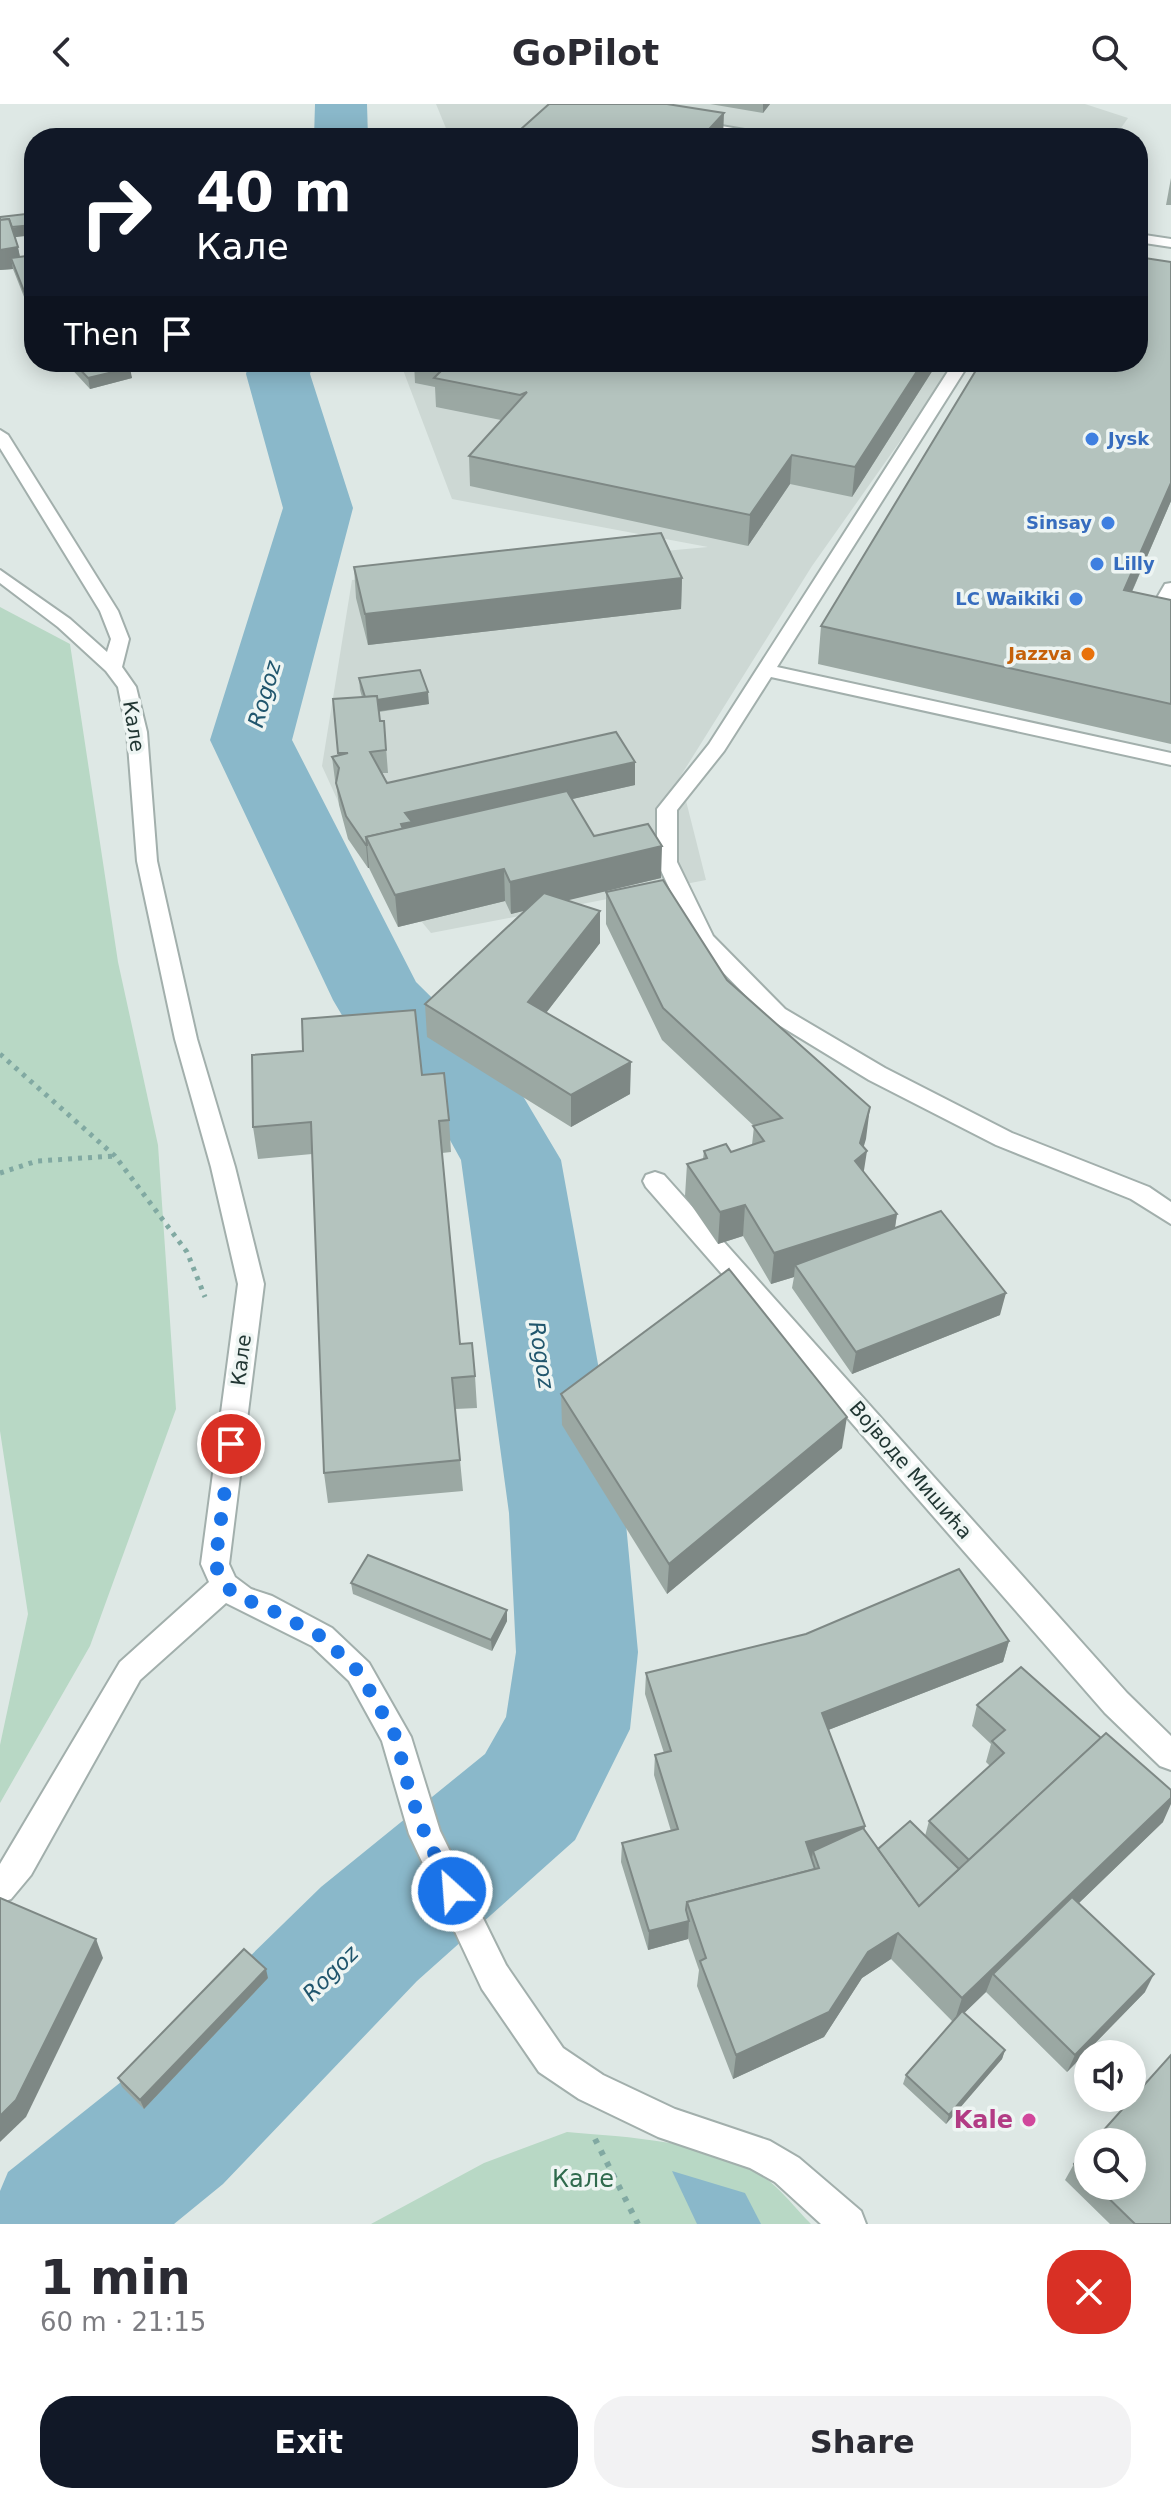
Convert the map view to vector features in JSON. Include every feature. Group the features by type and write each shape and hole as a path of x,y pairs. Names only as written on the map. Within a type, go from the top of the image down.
{"street":[{"path":"676,122 711,128"},
{"path":"1148,240 1171,243"},
{"path":"956,372 717,747 667,809 667,862 704,940 777,1014 864,1066 1004,1139 1140,1193 1171,1215"},
{"path":"0,435 109,611 120,639 113,667 64,623 0,575"},
{"path":"1171,588 1156,615 1171,628"},
{"name":"Кале","path":"113,667 127,687 137,732 147,861 186,1039 223,1167 251,1284 215,1564 225,1586"},
{"path":"766,670 1171,759"},
{"name":"Војводе Мишића","path":"655,1181 1116,1703 1171,1756"},
{"path":"0,1888 20,1864 130,1671 225,1586 242,1599 262,1605 322,1637 359,1672 396,1737 409,1790 425,1834 494,1977 551,2060 591,2087 670,2125 758,2153 787,2170 848,2224"}],"path":[{"path":"0,1054 115,1156 187,1252 210,1311"},
{"path":"0,1173 37,1161 115,1156"}],"shaded area":[{"path":"436,104 1085,104 1128,118 1121,128 446,128"},
{"path":"404,372 949,372 812,566 680,777 706,880 431,933 358,845 322,766 352,580 708,547 452,499"}],"green space":[{"path":"0,607 70,644 118,962 158,1145 176,1409 90,1646 0,1803 0,1745 28,1614 0,1431"},
{"name":"Кале","path":"567,2132 668,2143 720,2155 763,2176 811,2224 371,2224 484,2163"}],"water":[{"path":"672,2171 745,2193 761,2224 697,2224"}],"building":[{"path":"549,104 667,104 724,113 710,128 522,128"},
{"path":"24,214 24,226 12,227 9,219 0,220 0,217"},
{"path":"9,219 18,247 0,250 0,220"},
{"path":"24,256 24,291 11,258"},
{"path":"1148,259 1171,262 1171,483 1124,590 1171,600 1171,704 821,626 975,372 1148,372"},
{"path":"82,372 113,372 88,378"},
{"path":"440,372 917,372 855,467 792,455 750,515 469,456 527,392 520,395 434,378"},
{"path":"661,533 682,578 365,614 354,567"},
{"path":"420,670 428,692 377,700 377,696 365,697 359,678"},
{"path":"377,696 380,721 384,721 386,750 370,752 387,783 616,732 635,762 405,813 412,822 401,824 403,829 366,837 366,845 346,816 336,783 339,768 332,757 348,753 338,753 333,699"},
{"path":"567,791 594,836 648,824 662,846 510,882 504,869 395,895 366,837"},
{"path":"663,880 727,980 870,1107 860,1143 867,1151 855,1161 897,1214 774,1253 745,1205 720,1212 687,1164 707,1158 704,1151 726,1144 731,1152 764,1141 753,1126 782,1118 663,1008 606,892"},
{"path":"544,893 600,911 528,1002 631,1062 571,1095 425,1004"},
{"path":"415,1010 422,1075 444,1073 449,1120 439,1121 460,1344 472,1343 475,1376 452,1378 460,1460 324,1473 311,1122 253,1127 252,1055 303,1051 302,1019"},
{"path":"941,1211 1006,1293 856,1352 795,1265"},
{"path":"729,1269 847,1417 669,1564 561,1394"},
{"path":"368,1555 507,1610 491,1640 351,1583"},
{"path":"959,1569 1009,1641 822,1713 865,1826 806,1842 815,1869 687,1902 689,1921 649,1931 622,1843 678,1829 655,1755 671,1751 646,1673 806,1634"},
{"path":"1021,1667 1101,1738 969,1860 929,1821 1004,1753 992,1741 1005,1730 977,1705"},
{"path":"1106,1733 1171,1790 1171,1798 962,1998 898,1933 868,1952 829,2012 736,2055 700,1961 706,1958 687,1902 819,1868 813,1851 863,1828 919,1906"},
{"path":"910,1821 959,1869 919,1906 878,1849"},
{"path":"1072,1897 1154,1974 1090,2040 1074,2040 1074,2054 993,1974"},
{"path":"0,1898 96,1939 16,2100 0,2116"},
{"path":"244,1949 266,1969 140,2100 118,2078"},
{"path":"962,2011 1005,2050 949,2115 906,2075"},
{"path":"1171,2055 1171,2224 1135,2224 1110,2200 1146,2200 1146,2128 1106,2128 1120,2112 1146,2112 1146,2083"}],"waterway":[{"name":"Rogoz","path":"341,104 341,128"},
{"name":"Rogoz","path":"60,2224 172,2133 369,1934 530,1797 567,1729 577,1652 567,1513 511,1160 477,1100 379,1000 251,740 318,508 278,372"}],"place":[{"name":"Jysk","path":"1092,439"},
{"name":"Sinsay","path":"1108,523"},
{"name":"Lilly","path":"1097,564"},
{"name":"LC Waikiki","path":"1076,599"},
{"name":"Jazzva","path":"1088,654"},
{"name":"Kale","path":"1029,2120"}],"route":[{"path":"231,1444 215,1564 225,1586 242,1599 262,1605 322,1637 359,1672 396,1737 409,1790 425,1834 452,1891"}]}
